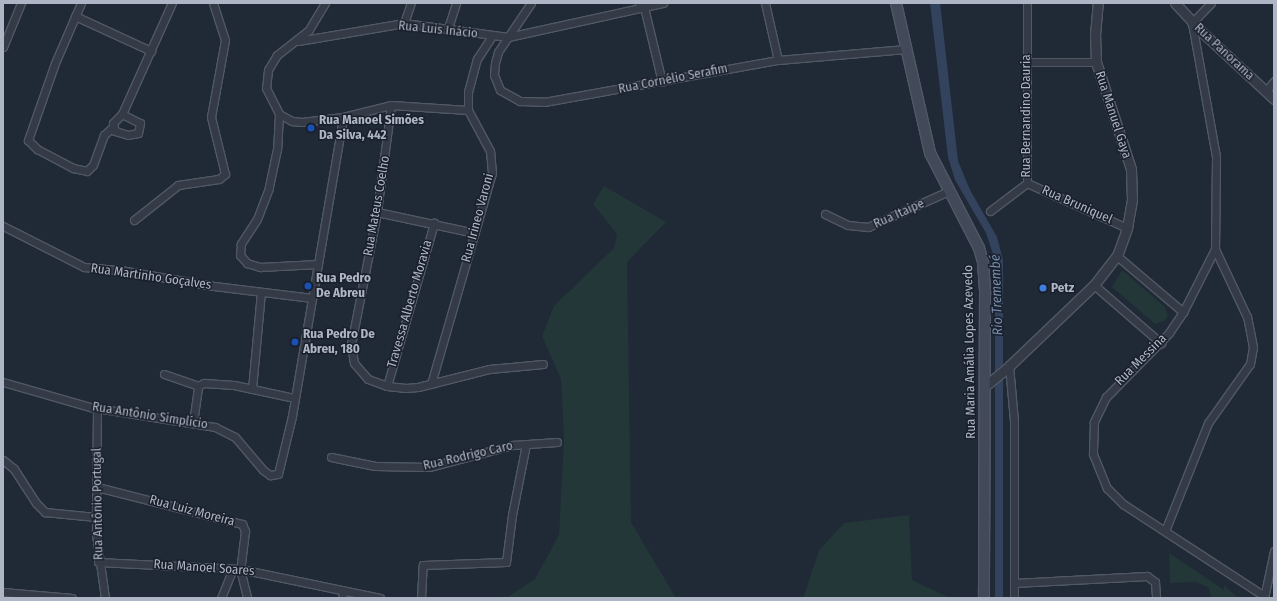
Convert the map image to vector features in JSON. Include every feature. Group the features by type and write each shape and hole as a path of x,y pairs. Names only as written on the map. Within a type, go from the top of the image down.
{"main road":[{"name":"Rua Maria Amália Lopes Azevedo","path":"896,3 926,139 949,191 979,248 983,262 988,384 984,598"}],"street":[{"path":"3,47 21,3"},
{"path":"81,3 27,137 37,149 73,168 87,171 92,168 104,135 112,127 115,118 122,114 172,3"},
{"path":"134,220 178,185 219,179 225,174 211,117 225,40 213,3"},
{"path":"318,264 260,267 247,263 240,255 240,244 257,219 269,188 278,143 279,114 268,94 266,75 277,55 298,41 309,30 325,3"},
{"path":"404,23 411,3"},
{"path":"448,28 456,3"},
{"name":"Rua Cornélio Serafim","path":"531,3 498,52 494,75 500,90 520,100 544,102 778,60 906,49"},
{"name":"Rua Luis Inácio","path":"298,41 404,23 508,37 641,5 663,3"},
{"path":"765,3 778,60"},
{"name":"Rua Bernandino Dauria","path":"990,211 1027,183 1027,3"},
{"name":"Rua Manuel Gaya","path":"988,384 1008,367 1094,285 1116,256 1127,228 1132,199 1131,169 1096,62 1095,35 1098,3"},
{"name":"Rua Panorama","path":"1175,3 1192,23 1274,99"},
{"path":"1192,23 1211,3"},
{"path":"641,5 662,82"},
{"path":"75,16 151,51"},
{"name":"Rua Messina","path":"1192,23 1216,157 1215,250 1183,312 1161,343 1106,397 1099,408 1092,434 1094,454 1107,488 1123,504 1264,597"},
{"path":"279,114 302,122 343,117 391,105 468,110 468,92 477,59 492,36"},
{"path":"1027,62 1096,62"},
{"path":"1266,91 1274,81"},
{"name":"Rua Mateus Coelho","path":"387,386 368,379 358,371 351,354 351,344 377,212 391,105"},
{"name":"Rua Irineo Varoni","path":"431,384 488,191 492,161 484,137 468,110"},
{"path":"112,127 120,134 128,136 140,131 138,120 122,114"},
{"path":"198,386 202,383 218,383 294,398 343,117"},
{"name":"Rua Bruniquel","path":"1027,183 1127,228"},
{"name":"Rua Itaipe","path":"825,214 848,225 868,227 949,191"},
{"path":"377,212 475,233"},
{"name":"Travessa Alberto Moravia","path":"387,386 434,223"},
{"name":"Rua Martinho Goçalves","path":"3,226 84,267 134,272 261,292 312,298"},
{"path":"1165,531 1208,423 1250,364 1253,347 1246,317 1215,250"},
{"path":"1116,256 1183,312"},
{"path":"1094,285 1161,343"},
{"path":"252,389 261,292"},
{"path":"387,386 412,388 488,369 542,364"},
{"path":"1008,367 1014,421 1014,598"},
{"path":"164,374 198,386"},
{"name":"Rua Antônio Simplício","path":"3,382 97,408 193,423 227,432 236,437 263,470 270,475 281,472 294,398"},
{"path":"193,423 198,386"},
{"name":"Rua Antônio Portugal","path":"97,408 98,488 96,516 98,562 105,598"},
{"name":"Rua Rodrigo Caro","path":"332,457 375,466 429,467 500,448 526,444 557,442"},
{"path":"421,598 423,565 506,562 512,514 526,444"},
{"path":"3,460 14,469 36,503 45,512 96,516"},
{"name":"Rua Luiz Moreira","path":"98,488 242,524 245,530 237,569"},
{"path":"1264,597 1274,550"},
{"name":"Rua Manoel Soares","path":"98,562 237,569 380,598"},
{"path":"221,598 237,569"},
{"path":"237,569 247,598"},
{"path":"1014,583 1147,576 1155,582 1156,598"},
{"path":"342,590 343,598"},
{"path":"3,592 26,596 69,597"}],"shaded area":[{"path":"604,186 666,222 627,262 631,522 676,598 506,598 535,579 559,535 564,438 561,379 542,336 554,306 614,248 617,234 593,204"},
{"path":"1122,270 1165,307 1168,316 1164,321 1155,324 1112,287"},
{"path":"909,515 912,580 950,598 803,598 819,550 844,523"},
{"path":"1169,553 1224,590 1224,585 1238,598 1211,598 1209,588 1196,582 1170,583"}],"water":[{"name":"Rio Tremembé","path":"930,3 940,3 958,161 970,190 997,237 1003,260 1003,598 995,598 995,260 986,233 955,180 948,157"}],"place":[{"name":"Rua Manoel Simões Da Silva, 442","path":"311,128"},
{"name":"Rua Pedro De Abreu","path":"308,286"},
{"name":"Petz","path":"1043,288"},
{"name":"Rua Pedro De Abreu, 180","path":"295,342"}]}
